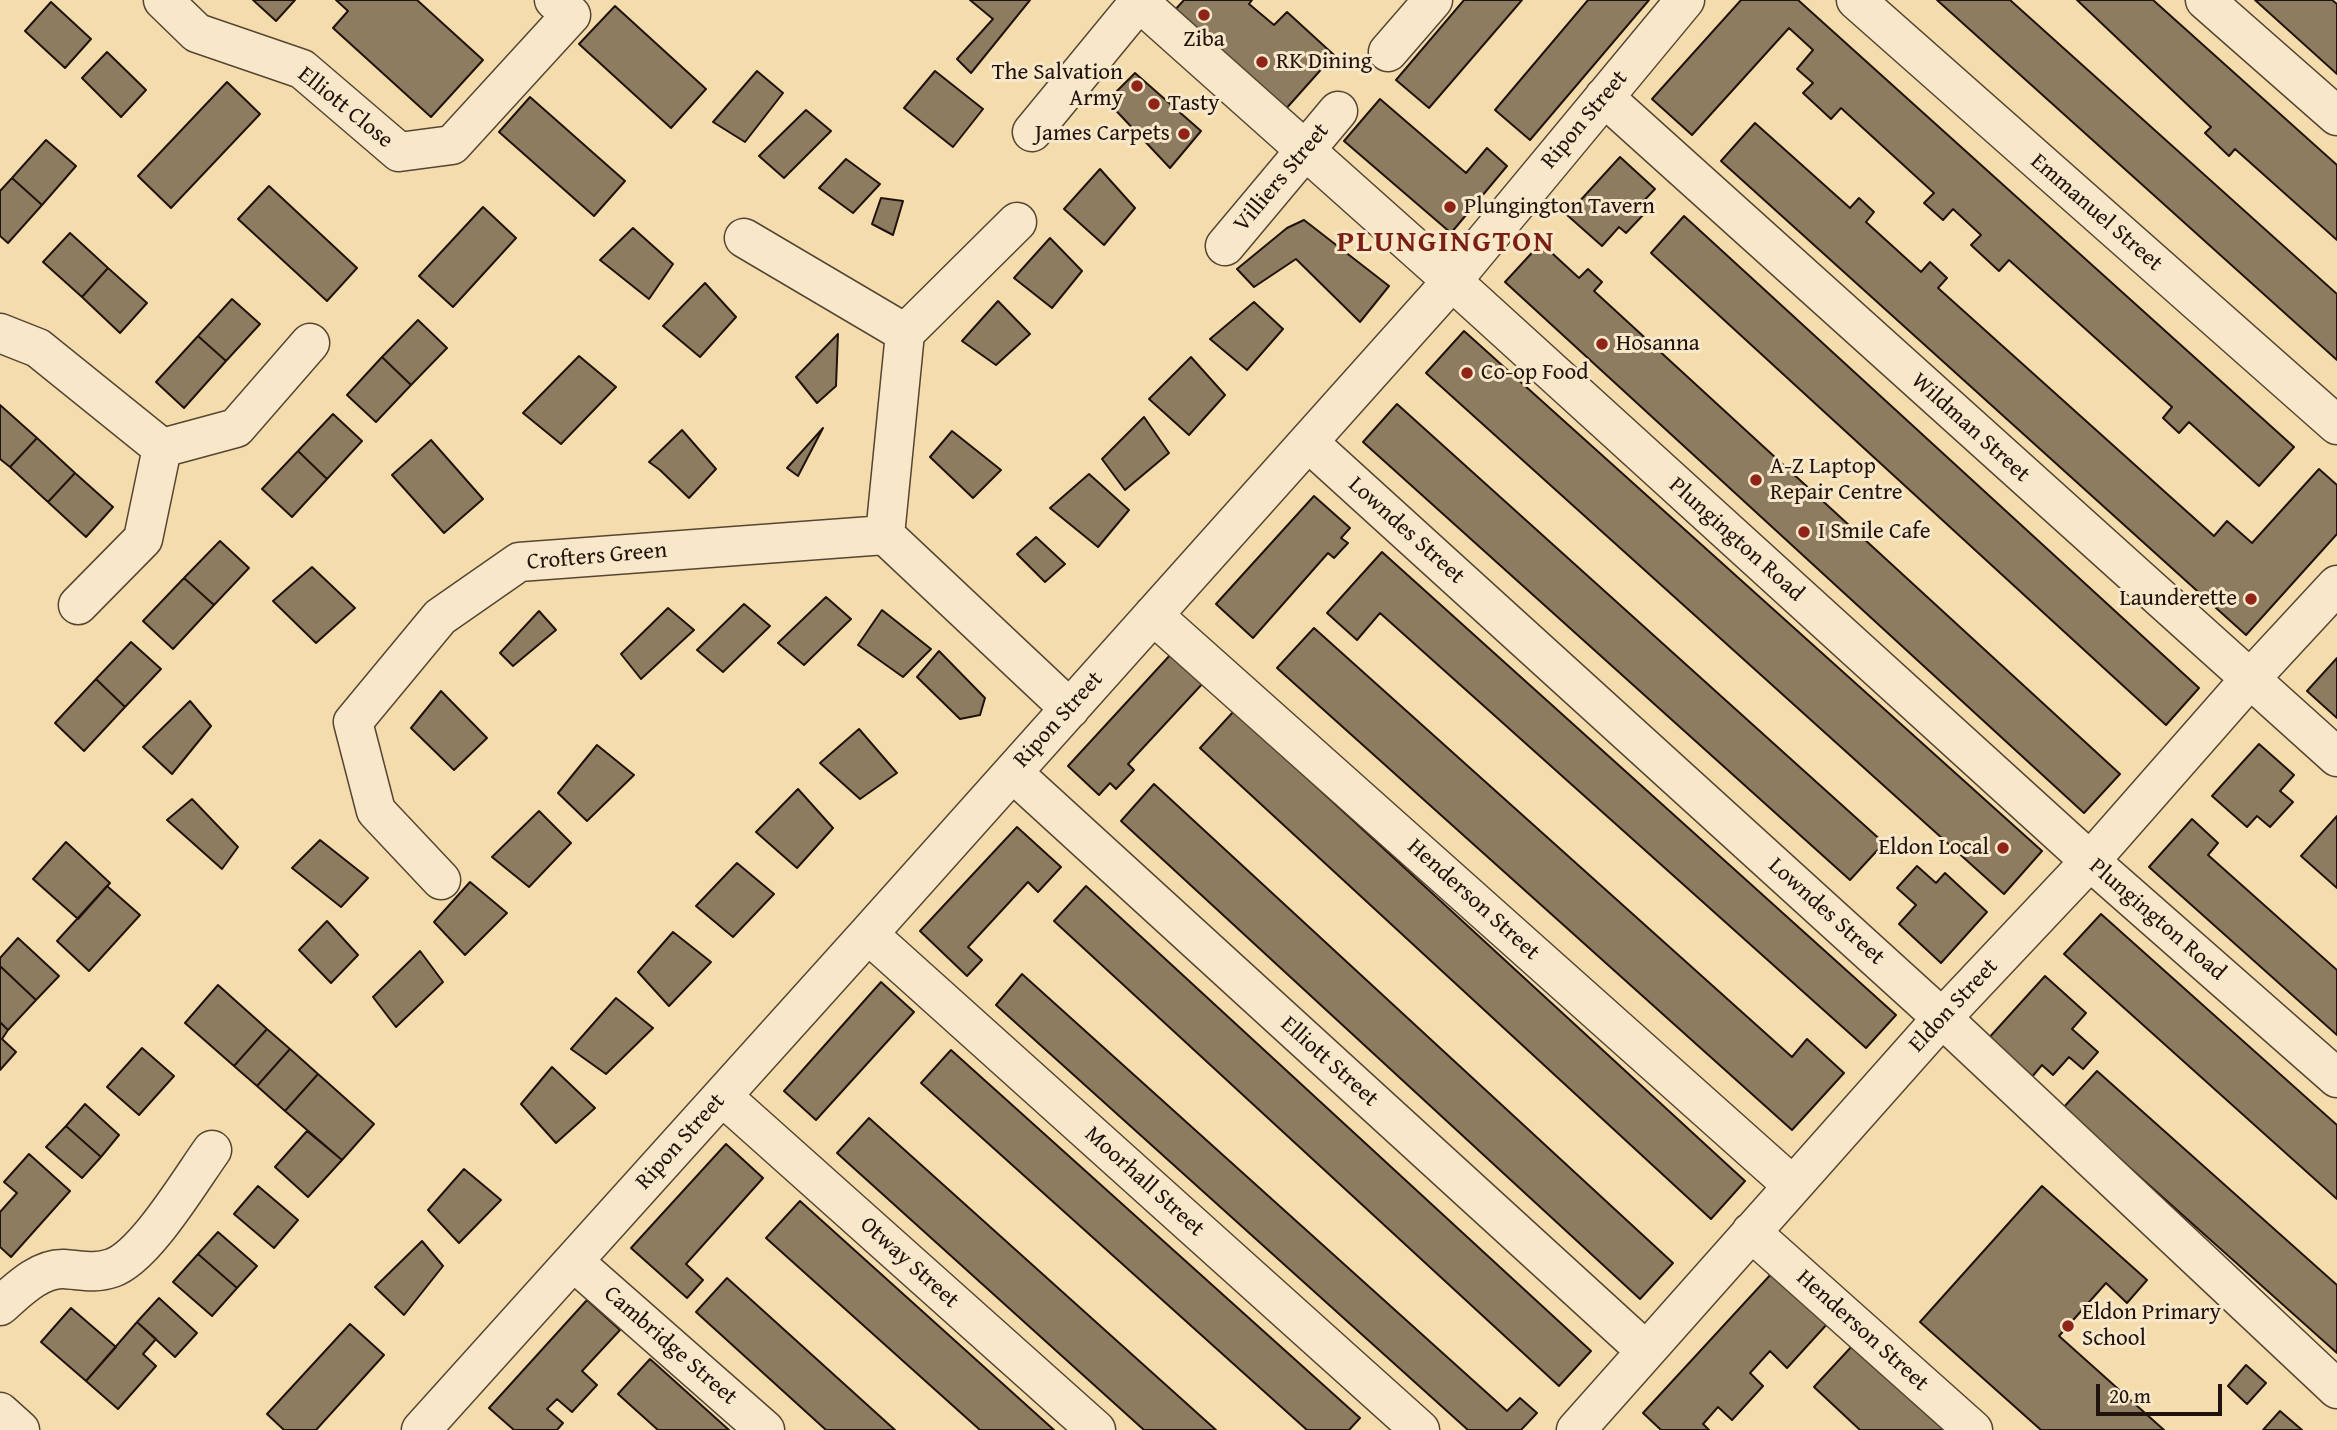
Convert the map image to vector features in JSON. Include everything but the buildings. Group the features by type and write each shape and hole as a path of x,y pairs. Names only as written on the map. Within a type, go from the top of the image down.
{"street":[{"name":"Elliott Close","path":"163,0 197,33 302,69 399,152 452,145 570,5"},
{"path":"1388,52 1433,0"},
{"name":"Ripon Street","path":"437,1424 574,1262 1452,281 1685,0"},
{"name":"Emmanuel Street","path":"1856,0 2337,425"},
{"path":"2205,0 2337,116"},
{"path":"1032,132 1138,1"},
{"name":"Plungington Road","path":"1138,1 1452,281 2090,861 2337,1078"},
{"name":"Wildman Street","path":"1604,97 2337,757"},
{"name":"Villiers Street","path":"1225,246 1338,111"},
{"path":"1017,222 905,332 885,535 1070,709"},
{"path":"744,238 905,332"},
{"path":"0,332 38,348 162,448"},
{"path":"162,448 236,428 310,343"},
{"name":"Lowndes Street","path":"1308,442 1942,1018 2337,1389"},
{"path":"78,605 143,539 162,448"},
{"name":"Crofters Green","path":"441,880 376,811 353,722 440,617 519,562 885,535"},
{"name":"Eldon Street","path":"1589,1425 1646,1351 1792,1185 1942,1018 2090,861 2249,680 2337,585"},
{"name":"Henderson Street","path":"1153,615 1792,1185"},
{"name":"Elliott Street","path":"1013,773 1646,1351"},
{"name":"Moorhall Street","path":"869,934 1420,1430"},
{"name":"Otway Street","path":"722,1096 1096,1430"},
{"path":"0,1306 41,1274 61,1268 98,1272 115,1268 133,1256 212,1150"},
{"name":"Henderson Street","path":"1751,1232 1973,1430"},
{"name":"Cambridge Street","path":"574,1262 765,1430"},
{"path":"0,1412 20,1430"}],"place":[{"name":"Ziba","path":"1204,15"},
{"name":"RK Dining","path":"1262,62"},
{"name":"The Salvation Army","path":"1137,86"},
{"name":"Tasty","path":"1154,104"},
{"name":"James Carpets","path":"1184,134"},
{"name":"Plungington Tavern","path":"1450,207"},
{"name":"Hosanna","path":"1602,344"},
{"name":"Co-op Food","path":"1467,373"},
{"name":"A-Z Laptop Repair Centre","path":"1756,480"},
{"name":"I Smile Cafe","path":"1804,532"},
{"name":"Launderette","path":"2251,599"},
{"name":"Eldon Local","path":"2003,848"},
{"name":"Eldon Primary School","path":"2068,1326"}],"district":[{"name":"PLUNGINGTON","path":"1446,243"}]}
